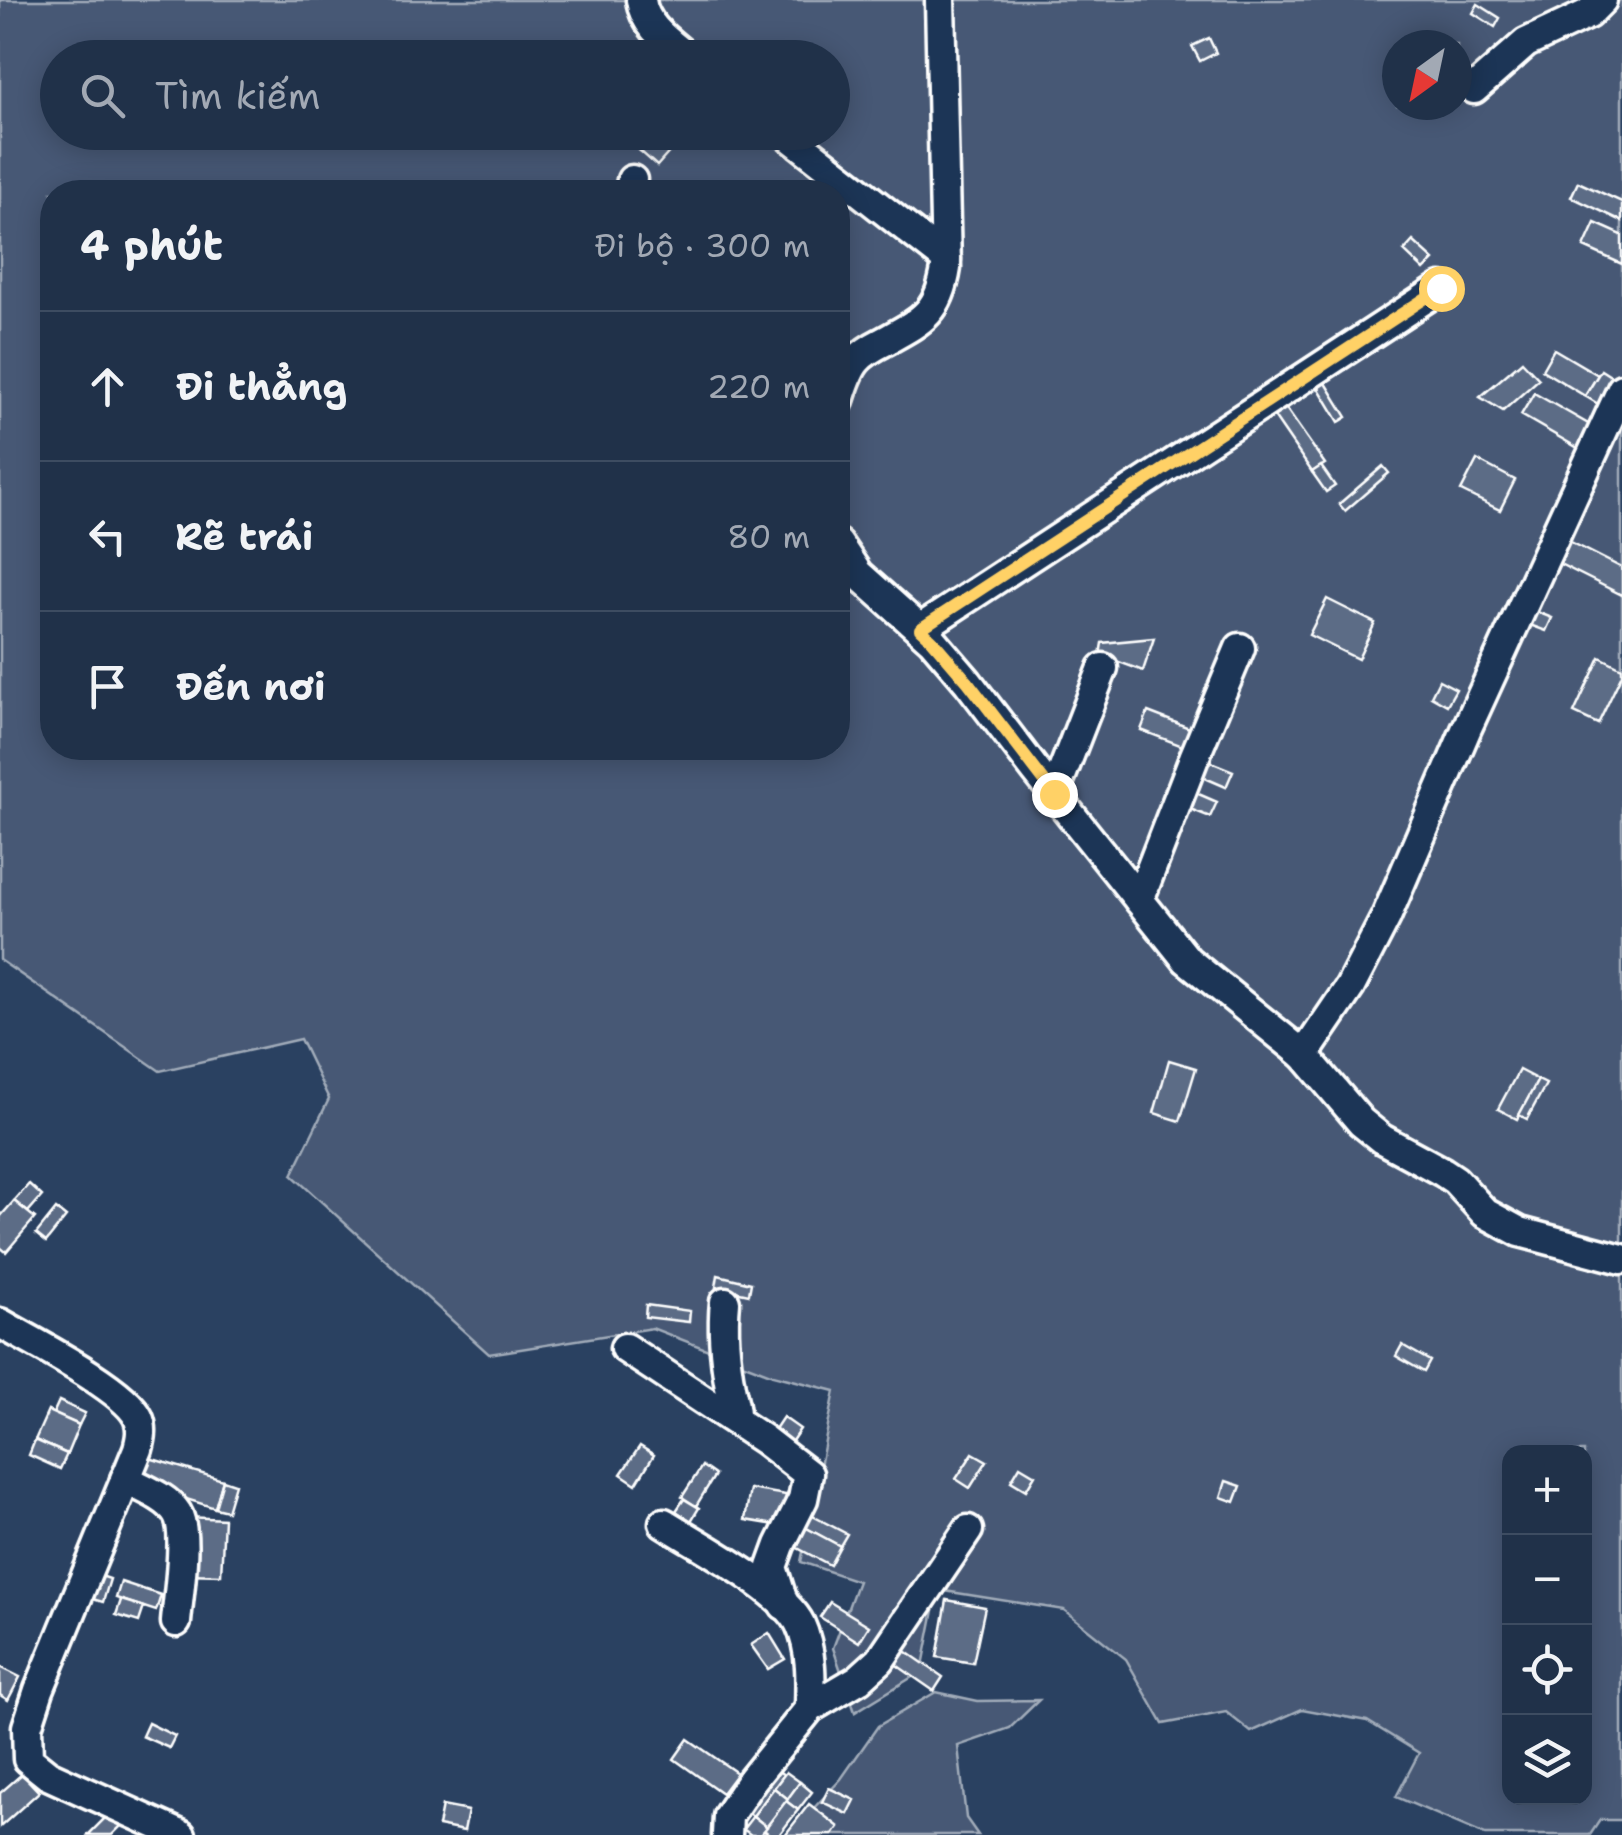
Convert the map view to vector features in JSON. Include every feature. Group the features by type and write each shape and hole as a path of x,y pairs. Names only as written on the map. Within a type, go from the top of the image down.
{"street":[{"path":"641,0 649,23 668,40"},
{"path":"850,373 858,359 874,347 916,326 928,315 944,284 940,0"},
{"path":"1474,88 1526,43 1588,14 1602,0"},
{"path":"807,150 845,180"},
{"path":"850,184 946,259"},
{"path":"920,629 1441,288"},
{"path":"1304,1055 1350,986 1386,916 1466,730 1622,389"},
{"path":"850,562 858,574 932,640 968,682 1187,960 1304,1055 1361,1122 1382,1140 1455,1180 1496,1220 1520,1232 1622,1259"},
{"path":"1138,900 1240,648"},
{"path":"1054,794 1103,668"},
{"path":"717,1307 736,1420"},
{"path":"0,1323 110,1388 127,1402 142,1432 39,1690 27,1727 28,1759"},
{"path":"625,1348 736,1420 808,1474 803,1500 772,1567 784,1605"},
{"path":"125,1479 168,1503 178,1514 183,1530 176,1622"},
{"path":"664,1522 757,1581 799,1622 812,1668 810,1708"},
{"path":"727,1835 728,1816 752,1780 810,1708 859,1679 880,1660 968,1530"},
{"path":"0,1752 28,1759 48,1775 180,1835"}],"shaded area":[{"path":"0,0 1622,0 1622,1820 1600,1820 1590,1835 1485,1835 1396,1797 1419,1753 1367,1721 1302,1709 1251,1732 1226,1712 1163,1724 1126,1659 1064,1610 938,1590 922,1671 855,1712 833,1648 858,1581 801,1562 835,1391 773,1375 652,1328 489,1354 292,1175 329,1099 300,1039 160,1071 0,960"},
{"path":"936,1692 978,1701 1039,1700 1010,1728 958,1746 966,1818 978,1835 807,1835 811,1811 841,1779 878,1726"}],"building":[{"path":"1478,4 1500,18 1495,27 1473,13"},
{"path":"1209,38 1216,53 1200,61 1192,46"},
{"path":"641,150 671,150 657,166"},
{"path":"1578,182 1622,202 1622,221 1571,197"},
{"path":"1595,223 1622,235 1622,264 1584,247"},
{"path":"1413,241 1434,260 1424,270 1404,251"},
{"path":"1554,349 1598,375 1585,396 1542,370"},
{"path":"1522,361 1539,379 1503,411 1480,397"},
{"path":"1601,370 1618,381 1603,407 1585,396"},
{"path":"1326,383 1347,417 1339,422 1318,387"},
{"path":"1534,393 1590,425 1578,448 1521,415"},
{"path":"1278,397 1325,464 1312,472 1266,405"},
{"path":"1477,460 1515,480 1500,510 1461,491"},
{"path":"1321,466 1335,486 1326,492 1312,472"},
{"path":"1383,466 1389,473 1345,511 1339,504"},
{"path":"1559,536 1622,568 1622,595 1548,558"},
{"path":"1327,599 1375,623 1358,659 1309,635"},
{"path":"1532,610 1552,618 1546,631 1527,624"},
{"path":"1154,638 1143,671 1100,655 1102,643"},
{"path":"1600,657 1622,668 1622,674 1598,724 1574,713"},
{"path":"1439,680 1456,689 1447,705 1431,696"},
{"path":"1148,712 1192,729 1185,747 1141,730"},
{"path":"1196,756 1233,771 1226,787 1189,771"},
{"path":"1187,789 1217,802 1210,817 1180,805"},
{"path":"1169,1060 1196,1068 1180,1121 1154,1113"},
{"path":"1519,1070 1538,1080 1517,1119 1498,1109"},
{"path":"1538,1080 1546,1084 1527,1119 1519,1115"},
{"path":"29,1184 42,1196 28,1212 14,1201"},
{"path":"14,1201 35,1218 6,1252 0,1247 0,1217"},
{"path":"56,1209 66,1217 46,1242 36,1234"},
{"path":"718,1275 751,1283 749,1294 716,1287"},
{"path":"646,1305 690,1311 689,1322 645,1317"},
{"path":"1402,1345 1430,1361 1424,1372 1396,1356"},
{"path":"59,1401 85,1413 79,1425 53,1414"},
{"path":"48,1411 79,1425 67,1454 35,1440"},
{"path":"783,1417 800,1429 786,1450 769,1438"},
{"path":"35,1440 67,1454 60,1469 29,1455"},
{"path":"640,1446 654,1455 636,1484 621,1474"},
{"path":"973,1453 987,1461 970,1488 956,1479"},
{"path":"146,1457 223,1480 215,1508 138,1484"},
{"path":"702,1466 715,1475 696,1506 682,1497"},
{"path":"1020,1466 1035,1475 1026,1490 1011,1481"},
{"path":"223,1480 235,1484 227,1511 215,1508"},
{"path":"1226,1481 1241,1486 1235,1502 1221,1497"},
{"path":"750,1489 786,1495 782,1526 745,1520"},
{"path":"684,1499 699,1508 691,1521 676,1511"},
{"path":"805,1512 847,1534 840,1546 799,1524"},
{"path":"188,1517 224,1519 221,1575 185,1574"},
{"path":"799,1524 840,1546 830,1565 788,1543"},
{"path":"92,1573 110,1579 103,1602 85,1597"},
{"path":"121,1582 161,1595 156,1611 116,1598"},
{"path":"121,1600 144,1607 139,1622 116,1615"},
{"path":"947,1600 985,1607 973,1663 937,1657"},
{"path":"830,1602 869,1626 859,1642 820,1617"},
{"path":"769,1633 785,1659 768,1669 751,1645"},
{"path":"894,1643 943,1677 934,1691 885,1657"},
{"path":"0,1667 20,1677 8,1700 0,1695"},
{"path":"148,1723 175,1736 169,1748 142,1736"},
{"path":"688,1739 737,1773 722,1793 674,1759"},
{"path":"770,1765 784,1775 753,1816 739,1806"},
{"path":"786,1772 800,1782 788,1799 774,1788"},
{"path":"22,1774 39,1792 0,1827 0,1793"},
{"path":"800,1782 812,1792 798,1810 786,1801"},
{"path":"774,1788 788,1799 767,1827 753,1816"},
{"path":"829,1788 855,1800 848,1814 822,1802"},
{"path":"786,1801 798,1810 779,1835 770,1835 764,1830"},
{"path":"809,1804 839,1827 833,1835 785,1835"},
{"path":"442,1806 468,1811 464,1831 438,1826"},
{"path":"112,1811 124,1823 112,1835 88,1835"},
{"path":"753,1816 767,1827 760,1835 743,1829"}],"route":[{"path":"1054,794 968,682 920,629 1441,288"}]}
